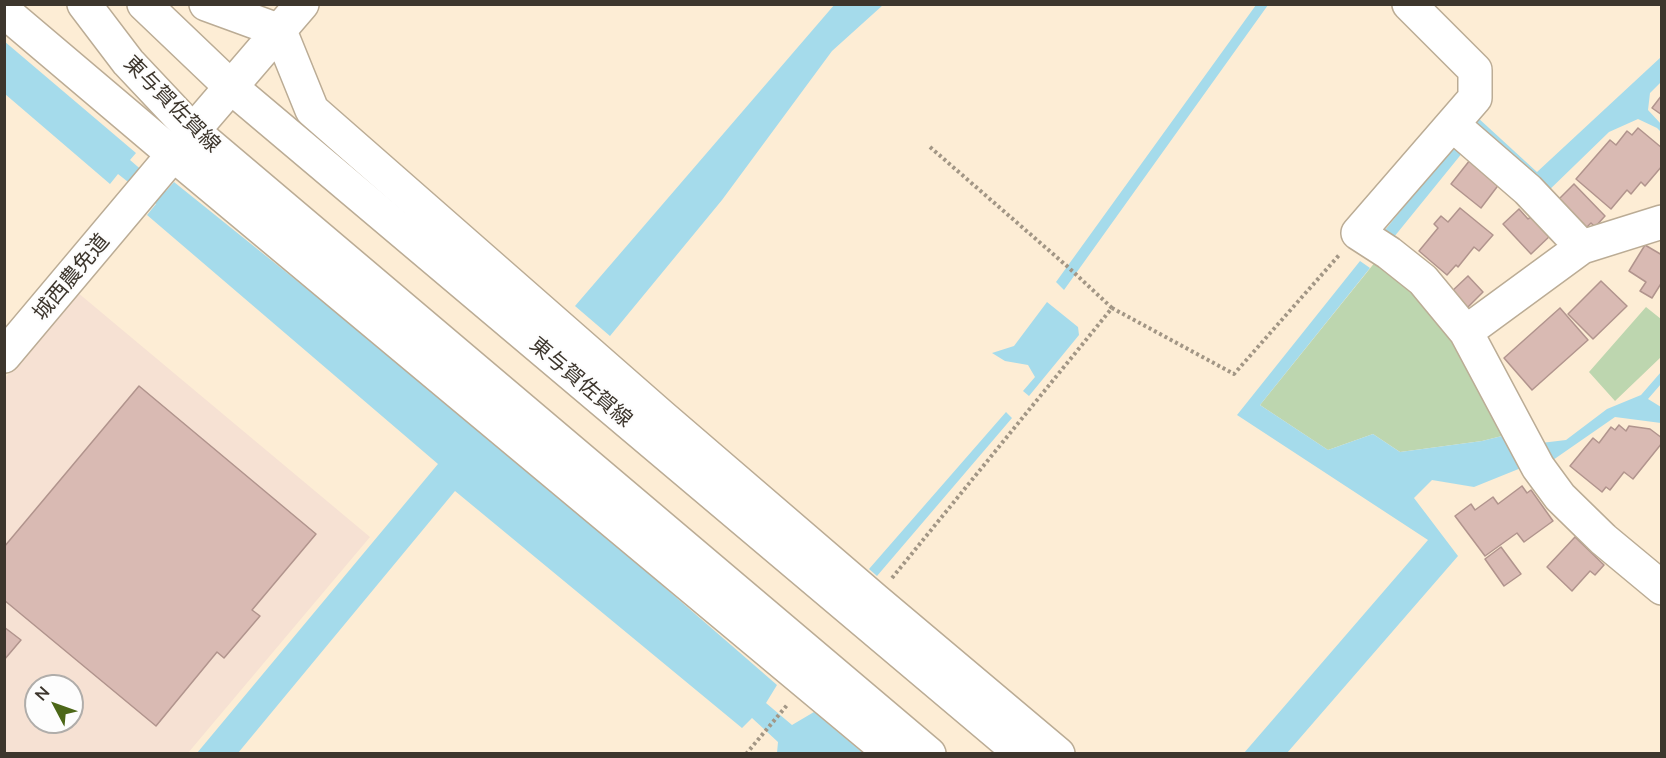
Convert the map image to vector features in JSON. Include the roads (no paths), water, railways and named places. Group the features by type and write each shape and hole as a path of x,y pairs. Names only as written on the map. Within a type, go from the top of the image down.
{"main road":[{"name":"東与賀佐賀線","path":"84,4 128,62 165,165 929,753"},
{"name":"東与賀佐賀線","path":"144,4 231,87 1022,753"},
{"path":"206,4 280,31 312,110 652,408 875,600 1058,753"},
{"name":"城西農免道","path":"4,357 302,4"},
{"path":"1409,4 1475,70 1475,98 1462,133 1358,233 1389,253 1423,280 1466,332 1538,467 1560,497 1603,539 1662,588"},
{"path":"4,11 165,165 892,753"},
{"path":"1462,133 1528,190 1582,247"},
{"path":"1466,332 1582,247 1662,222"}],"water":[{"path":"835,4 883,5 832,51 722,200 610,336 575,306"},
{"path":"1256,5 1268,5 1064,290 1056,282"},
{"path":"4,41 136,153 130,160 166,191 174,182 495,440 777,685 766,703 792,725 814,712 863,753 777,753 778,742 752,718 742,728 455,491 238,753 197,753 438,464 147,215 156,204 118,174 110,184 5,94"},
{"path":"1661,57 1661,82 1650,93 1648,110 1661,124 1661,132 1638,119 1609,132 1542,197 1476,136 1394,237 1385,230 1477,117 1537,172"},
{"path":"1360,261 1370,268 1260,405 1328,450 1373,434 1400,452 1482,441 1502,436 1541,443 1566,440 1607,409 1641,395 1661,372 1661,384 1648,399 1661,407 1661,423 1615,417 1553,460 1521,468 1474,487 1432,480 1414,498 1458,556 1287,753 1244,753 1428,540 1237,415"},
{"path":"1047,302 1078,327 1079,335 1029,396 1023,391 1035,377 1028,365 1005,361 992,353 1014,346"},
{"path":"1006,412 1012,418 877,576 869,569"}]}
